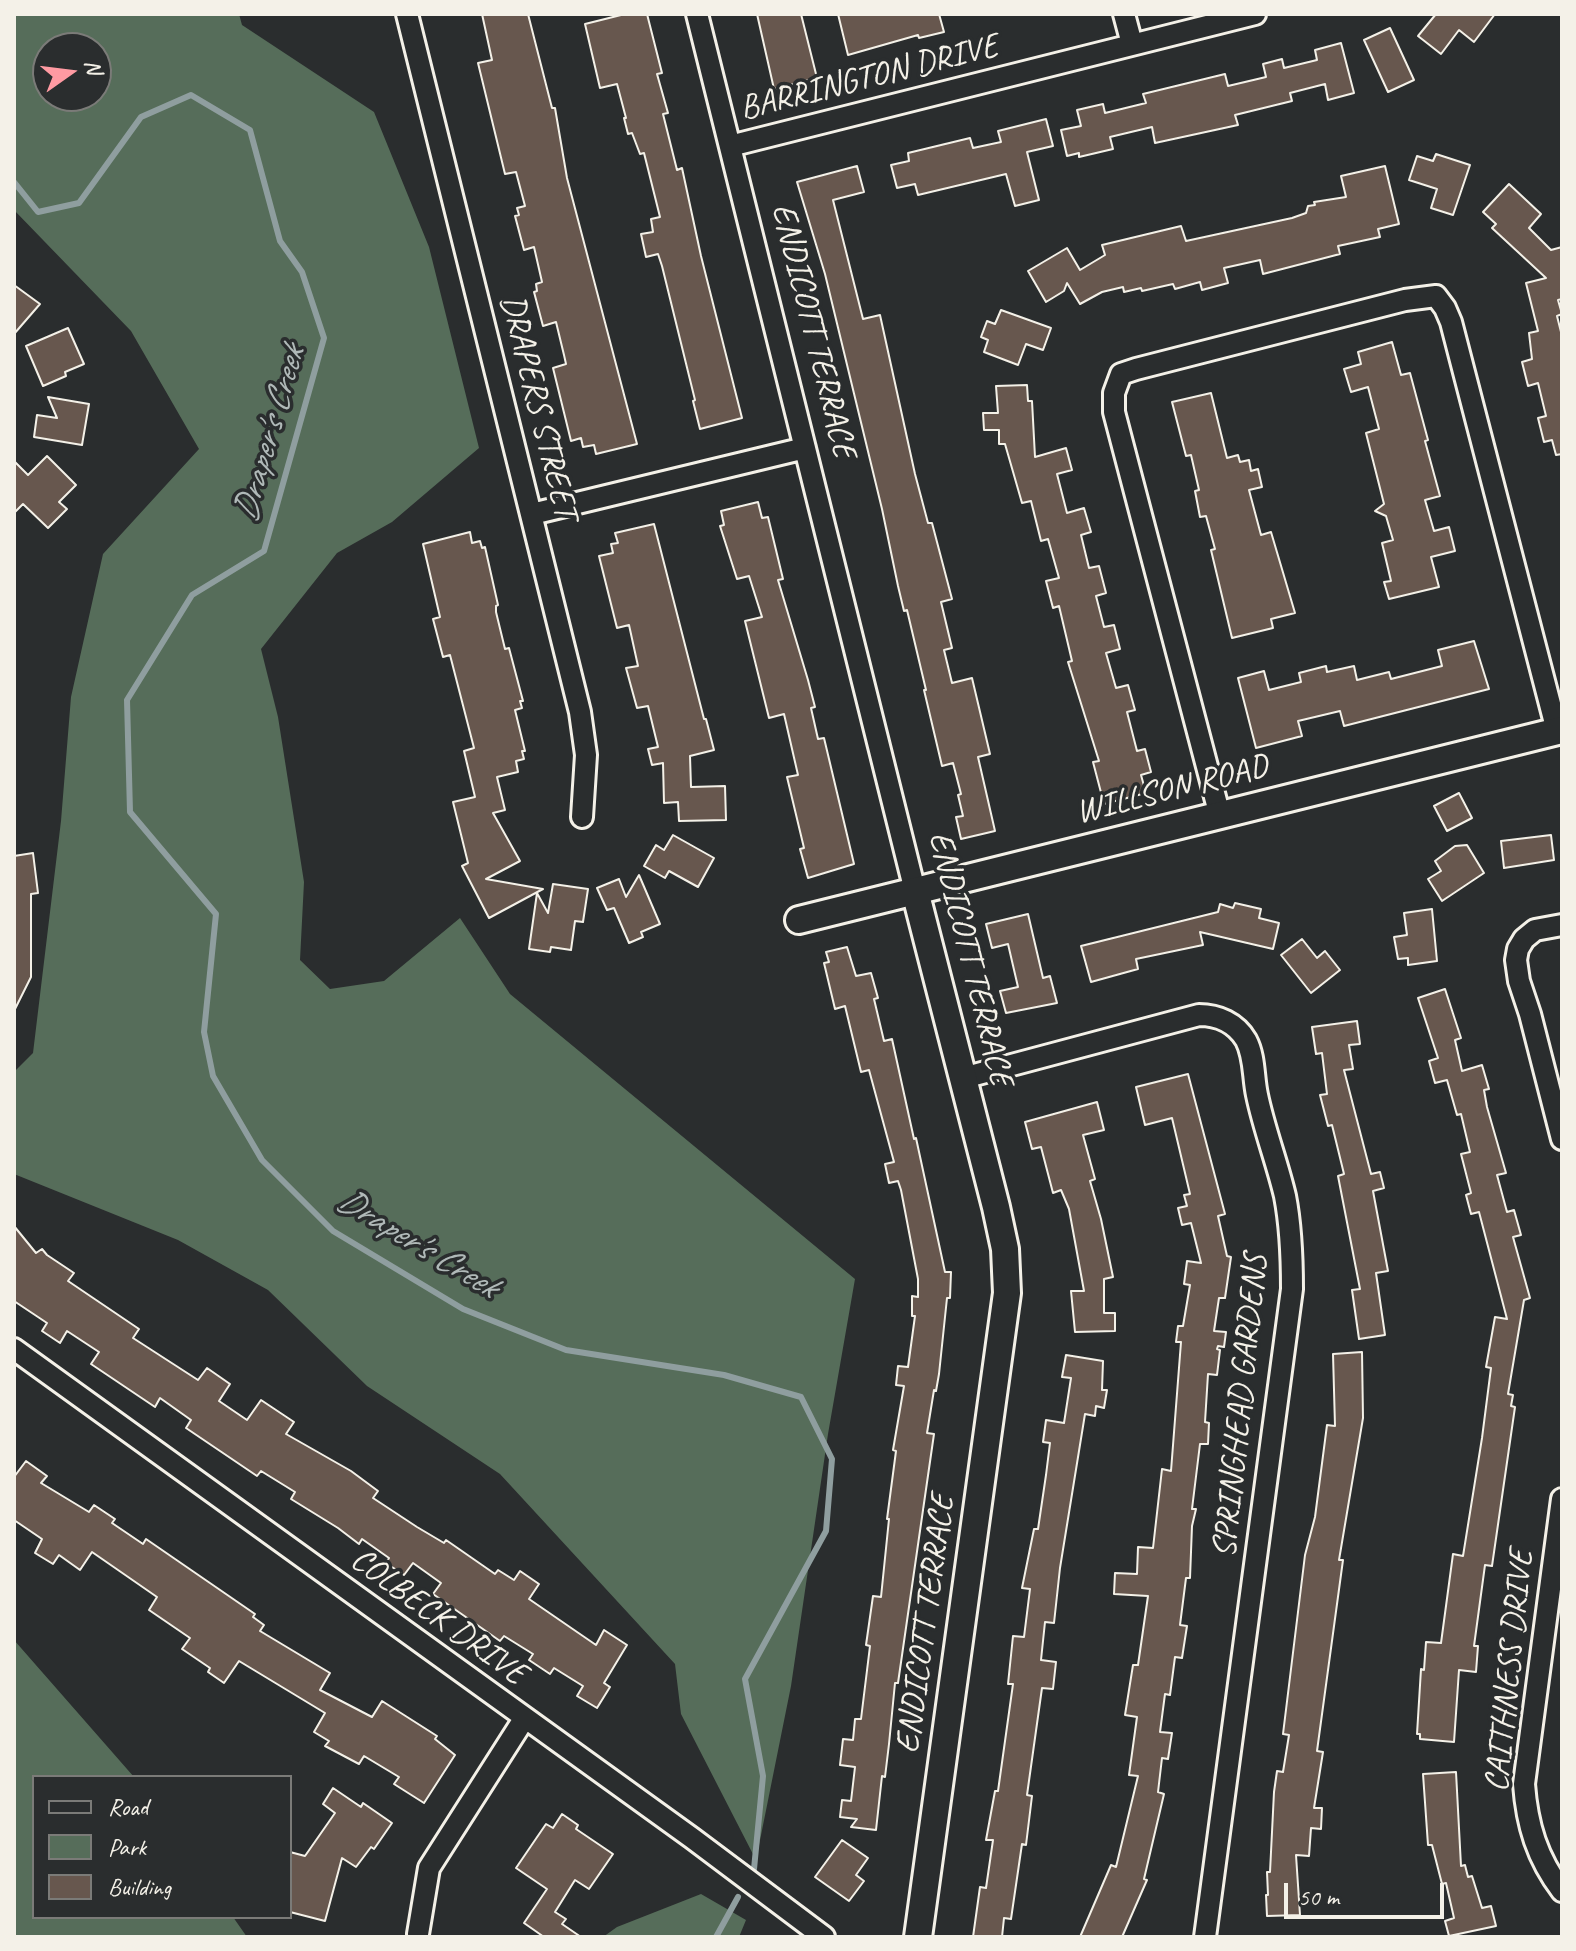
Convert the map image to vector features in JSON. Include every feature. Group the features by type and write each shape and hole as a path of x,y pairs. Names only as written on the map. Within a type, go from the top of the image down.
{"street":[{"name":"DRAPERS STREET","path":"407,14 580,712 586,755 582,817"},
{"name":"ENDICOTT TERRACE","path":"697,14 1002,1235 1007,1293 918,1937"},
{"path":"1124,14 1132,44"},
{"name":"BARRINGTON DRIVE","path":"730,146 1255,14"},
{"path":"1220,816 1114,412 1114,393 1121,374 1136,369 1405,300 1436,296 1451,322 1559,730"},
{"path":"532,514 805,448"},
{"name":"WILLSON ROAD","path":"799,920 1559,730"},
{"path":"1562,925 1535,930 1524,939 1516,960 1562,1139"},
{"name":"SPRINGHEAD GARDENS","path":"963,1078 1199,1015 1215,1016 1230,1023 1242,1035 1249,1049 1257,1097 1285,1198 1291,1243 1292,1289 1205,1937"},
{"name":"COLBECK DRIVE","path":"14,1349 692,1838 824,1937"},
{"name":"CAITHNESS DRIVE","path":"1562,1499 1524,1784 1530,1832 1538,1854 1562,1891"},
{"path":"418,1934 429,1868 524,1719"}],"green space":[{"path":"14,14 239,14 242,25 374,112 429,247 479,448 392,522 337,553 261,649 278,717 304,882 300,960 330,989 384,981 460,918 510,994 855,1279 828,1434 791,1686 756,1860 681,1714 675,1664 500,1474 367,1386 268,1290 178,1240 14,1174 14,1072 33,1053 61,821 71,697 103,554 199,449 131,331 14,210"},
{"path":"14,1640 132,1775 32,1775 32,1919 234,1919 247,1937 14,1937"},
{"path":"701,1894 746,1920 739,1937 603,1937 617,1927"}],"building":[{"path":"482,14 528,14 552,108 555,108 567,178 637,444 596,454 594,445 583,447 581,438 571,441 553,368 566,364 556,322 543,326 534,292 537,291 536,284 542,282 534,247 524,250 515,216 519,215 517,208 525,206 516,172 505,174 478,63 492,60"},
{"path":"625,14 647,14 662,73 657,74 668,113 663,114 677,170 682,168 742,418 700,429 662,266 658,254 646,257 641,234 653,232 651,219 660,217 644,153 640,154 632,133 628,134 617,84 600,88 585,24"},
{"path":"757,14 801,14 817,78 774,89"},
{"path":"838,14 939,14 944,32 919,38 918,35 848,55"},
{"path":"1436,14 1495,14 1474,42 1459,30 1441,54 1418,36"},
{"path":"1390,28 1414,80 1388,92 1364,40"},
{"path":"1341,43 1354,93 1328,100 1325,84 1290,93 1292,101 1235,115 1238,125 1155,143 1152,127 1110,137 1113,149 1079,157 1079,153 1067,156 1061,130 1081,126 1077,110 1103,104 1105,113 1146,103 1143,94 1225,74 1228,86 1266,77 1263,64 1282,59 1284,68 1317,60 1315,50"},
{"path":"1046,119 1053,146 1027,152 1039,200 1015,206 1006,174 918,195 915,184 897,188 891,165 909,161 908,153 970,138 973,148 1001,142 998,131"},
{"path":"1436,154 1470,165 1453,215 1431,208 1437,189 1409,180 1417,156 1433,161"},
{"path":"857,166 864,192 833,200 863,319 880,315 915,474 952,599 941,602 952,648 944,650 952,683 972,678 990,754 978,757 995,831 961,839 956,817 963,816 958,795 961,794 953,763 942,766 825,274 797,182"},
{"path":"1385,166 1399,224 1378,229 1380,237 1338,246 1340,254 1263,274 1260,260 1224,268 1228,283 1202,290 1200,282 1175,289 1173,284 1124,292 1123,287 1102,292 1080,304 1067,283 1064,291 1046,302 1028,271 1067,248 1080,270 1105,255 1102,245 1181,226 1186,241 1292,218 1306,213 1308,206 1315,205 1314,202 1346,197 1341,176"},
{"path":"1509,184 1541,214 1529,228 1551,250 1562,247 1562,299 1558,300 1562,314 1557,316 1562,336 1562,454 1556,455 1552,440 1544,442 1538,418 1546,416 1538,383 1528,386 1522,362 1532,359 1529,333 1538,331 1526,283 1546,278 1492,228 1496,224 1483,212"},
{"path":"14,285 40,304 14,334"},
{"path":"1001,310 1051,328 1043,350 1026,344 1018,365 984,352 988,340 981,337 987,321 995,324"},
{"path":"68,328 84,364 43,386 26,346"},
{"path":"1392,342 1401,375 1410,373 1428,440 1425,441 1440,496 1425,500 1434,531 1449,527 1455,551 1431,557 1439,587 1389,599 1384,582 1391,581 1382,543 1393,540 1386,516 1375,511 1384,504 1366,433 1379,429 1368,387 1351,392 1344,369 1361,364 1358,352"},
{"path":"1027,385 1028,401 1032,401 1035,457 1066,448 1072,470 1057,474 1067,513 1084,508 1091,532 1081,535 1089,568 1099,566 1106,593 1096,596 1104,627 1114,625 1120,649 1106,653 1116,688 1128,685 1135,710 1127,712 1137,751 1145,749 1151,772 1141,775 1146,793 1104,804 1093,762 1099,761 1068,662 1072,661 1059,606 1053,608 1046,581 1059,578 1048,539 1041,541 1031,501 1022,503 1005,444 999,444 999,430 984,430 983,413 998,413 996,386"},
{"path":"1211,393 1227,458 1238,455 1240,462 1249,460 1251,471 1258,469 1262,487 1249,490 1261,535 1271,532 1295,613 1271,619 1273,628 1232,638 1211,550 1215,549 1206,516 1200,517 1195,491 1199,490 1191,455 1186,456 1172,402"},
{"path":"48,397 89,404 82,445 34,437 37,415 57,418"},
{"path":"47,456 76,485 59,502 67,509 48,528 23,504 14,513 14,461 28,475"},
{"path":"758,502 762,518 768,517 783,579 778,580 815,707 811,708 818,739 824,738 854,864 808,878 787,777 798,775 784,714 769,718 745,621 762,617 749,576 737,579 720,526 724,525 721,511"},
{"path":"654,524 714,750 690,756 691,787 725,786 726,820 679,821 678,802 664,803 663,763 652,765 648,749 658,747 648,706 637,708 626,668 638,666 629,625 617,628 599,556 613,553 611,544 618,543 615,533"},
{"path":"470,532 472,543 480,541 482,548 485,547 505,649 509,648 523,701 520,701 522,708 515,710 525,751 522,751 524,759 516,761 518,772 497,777 505,810 493,813 520,861 486,879 543,889 489,918 462,866 468,863 453,802 475,797 464,751 474,748 450,655 443,657 433,619 440,617 423,544"},
{"path":"1474,641 1489,689 1344,726 1340,711 1298,721 1302,736 1256,748 1238,678 1264,671 1269,690 1301,682 1299,673 1326,666 1327,672 1354,666 1357,680 1389,672 1391,679 1442,666 1438,650"},
{"path":"1459,793 1472,818 1447,831 1434,806"},
{"path":"673,835 714,858 698,887 669,871 665,878 644,866 656,845 664,850"},
{"path":"1551,835 1554,860 1504,868 1501,841"},
{"path":"1467,845 1484,873 1442,901 1428,879 1441,871 1435,861 1455,846"},
{"path":"33,853 38,893 31,894 31,977 14,1011 14,856"},
{"path":"639,875 660,924 641,932 643,937 629,943 614,908 607,910 597,888 619,879 626,897"},
{"path":"553,884 588,889 583,922 575,921 571,950 551,947 550,952 529,949 537,893 548,913"},
{"path":"1235,903 1261,909 1259,918 1279,923 1273,949 1200,932 1203,945 1136,959 1138,969 1091,982 1081,946 1218,912 1220,904 1233,908"},
{"path":"1432,909 1437,961 1408,965 1408,958 1398,959 1394,937 1407,935 1404,913"},
{"path":"1028,914 1043,978 1050,976 1057,1003 1006,1013 1000,991 1018,987 1008,944 992,948 986,924"},
{"path":"1302,939 1317,958 1325,951 1340,970 1311,993 1281,955"},
{"path":"847,947 856,976 871,973 884,1041 892,1039 945,1272 951,1272 939,1374 927,1433 934,1434 898,1683 895,1683 876,1830 851,1827 857,1819 840,1817 842,1800 851,1801 855,1767 840,1765 843,1739 853,1740 855,1719 861,1719 873,1596 881,1597 896,1451 893,1450 904,1386 896,1385 898,1366 908,1367 915,1316 912,1316 912,1296 918,1297 918,1279 901,1190 898,1181 889,1183 885,1164 894,1162 869,1070 861,1072 845,1006 835,1009 824,963 829,962 826,952"},
{"path":"1445,989 1461,1038 1455,1040 1462,1071 1482,1065 1489,1089 1484,1090 1487,1107 1506,1173 1497,1175 1507,1212 1514,1210 1521,1235 1513,1237 1530,1298 1524,1300 1508,1394 1513,1395 1511,1406 1515,1407 1492,1566 1485,1565 1474,1646 1478,1646 1476,1672 1459,1670 1454,1742 1420,1739 1420,1734 1417,1734 1421,1669 1424,1670 1426,1642 1441,1643 1453,1554 1463,1556 1482,1438 1491,1368 1486,1367 1495,1317 1507,1319 1479,1212 1471,1214 1466,1195 1471,1193 1461,1154 1470,1152 1461,1114 1457,1115 1447,1080 1435,1083 1429,1061 1438,1058 1418,998"},
{"path":"1357,1021 1360,1044 1349,1045 1353,1069 1344,1070 1371,1174 1380,1172 1384,1188 1373,1191 1388,1271 1376,1273 1385,1335 1359,1339 1352,1290 1360,1289 1338,1176 1344,1174 1332,1125 1328,1126 1320,1095 1327,1094 1322,1053 1316,1054 1312,1027"},
{"path":"1188,1074 1225,1214 1218,1216 1227,1256 1231,1257 1225,1298 1219,1298 1214,1331 1226,1332 1224,1347 1218,1346 1217,1349 1220,1350 1217,1375 1208,1374 1205,1422 1209,1423 1208,1444 1200,1444 1192,1509 1196,1509 1192,1526 1190,1578 1186,1578 1180,1625 1187,1626 1182,1658 1175,1657 1170,1695 1165,1694 1160,1732 1172,1733 1168,1759 1162,1758 1158,1792 1164,1794 1144,1879 1147,1880 1122,1937 1080,1937 1111,1865 1116,1867 1138,1776 1129,1775 1137,1717 1125,1715 1133,1665 1138,1665 1148,1596 1114,1594 1115,1573 1137,1574 1138,1547 1153,1548 1162,1469 1171,1471 1181,1342 1176,1342 1178,1326 1183,1326 1190,1285 1184,1284 1187,1261 1201,1263 1191,1223 1182,1225 1178,1208 1187,1206 1184,1195 1190,1194 1172,1118 1145,1125 1136,1087"},
{"path":"1097,1102 1104,1130 1083,1135 1095,1179 1090,1181 1113,1277 1104,1279 1104,1313 1115,1313 1115,1331 1075,1332 1071,1291 1084,1291 1069,1209 1061,1190 1053,1193 1041,1147 1032,1149 1025,1122"},
{"path":"14,1226 36,1253 42,1249 74,1273 68,1281 139,1329 133,1338 198,1380 207,1368 230,1384 219,1401 247,1420 261,1400 294,1422 286,1434 351,1471 378,1491 373,1498 444,1543 446,1540 495,1574 498,1570 514,1580 520,1571 539,1584 529,1599 596,1645 604,1630 627,1645 604,1683 610,1687 597,1708 577,1696 583,1686 554,1668 550,1674 529,1660 533,1654 504,1636 500,1641 433,1594 441,1583 413,1563 404,1575 386,1563 389,1558 362,1539 359,1544 291,1499 295,1492 261,1471 257,1476 186,1428 191,1420 160,1398 155,1407 91,1364 99,1352 67,1331 60,1343 42,1331 47,1323 14,1301"},
{"path":"1362,1352 1363,1418 1339,1560 1343,1560 1317,1751 1323,1752 1314,1808 1322,1808 1321,1829 1311,1828 1309,1856 1296,1855 1300,1915 1267,1916 1267,1872 1270,1872 1274,1792 1277,1771 1283,1772 1289,1735 1283,1734 1305,1555 1315,1517 1327,1425 1335,1426 1333,1354"},
{"path":"1066,1355 1103,1361 1102,1390 1107,1390 1104,1408 1096,1406 1095,1416 1085,1414 1054,1623 1045,1622 1041,1660 1056,1662 1053,1689 1042,1688 1027,1795 1032,1796 1026,1845 1022,1844 1011,1919 1004,1918 1002,1937 973,1937 980,1887 986,1888 993,1840 986,1840 995,1791 998,1791 1013,1684 1008,1684 1013,1636 1024,1637 1030,1589 1022,1588 1034,1529 1038,1529 1046,1475 1050,1443 1043,1442 1046,1420 1064,1423 1071,1378 1062,1377"},
{"path":"26,1461 47,1476 41,1483 89,1512 94,1505 115,1519 112,1523 143,1544 146,1539 255,1614 253,1617 264,1625 260,1631 330,1673 320,1690 372,1717 382,1701 437,1736 435,1739 455,1755 424,1803 394,1784 399,1777 364,1756 359,1764 325,1746 329,1741 314,1732 325,1713 239,1661 224,1683 208,1672 210,1668 182,1649 190,1638 149,1610 157,1597 92,1552 80,1570 59,1555 53,1564 35,1553 42,1539 14,1520 14,1477"},
{"path":"1456,1772 1461,1866 1465,1865 1468,1877 1472,1876 1482,1908 1491,1906 1496,1926 1449,1936 1445,1921 1454,1918 1446,1883 1442,1884 1432,1845 1428,1845 1423,1774"},
{"path":"333,1788 361,1807 363,1803 392,1823 374,1849 371,1847 356,1867 342,1858 325,1921 292,1913 292,1853 305,1856 335,1813 323,1804"},
{"path":"562,1814 578,1825 576,1829 613,1854 589,1889 575,1880 555,1912 566,1919 562,1924 581,1937 544,1937 524,1923 547,1889 516,1868 546,1824 553,1828"},
{"path":"842,1840 868,1858 856,1875 864,1881 849,1901 815,1877"}],"waterway":[{"name":"Draper's Creek","path":"14,182 38,212 79,203 141,117 191,95 250,130 280,241 302,272 324,338 264,551 192,595 127,700 130,812 216,914 204,1032 213,1076 262,1160 333,1231 463,1309 566,1350 724,1375 801,1397 832,1459 826,1531 745,1679 763,1776 754,1869"},
{"name":"Draper's Creek","path":"716,1937 738,1897"}]}
